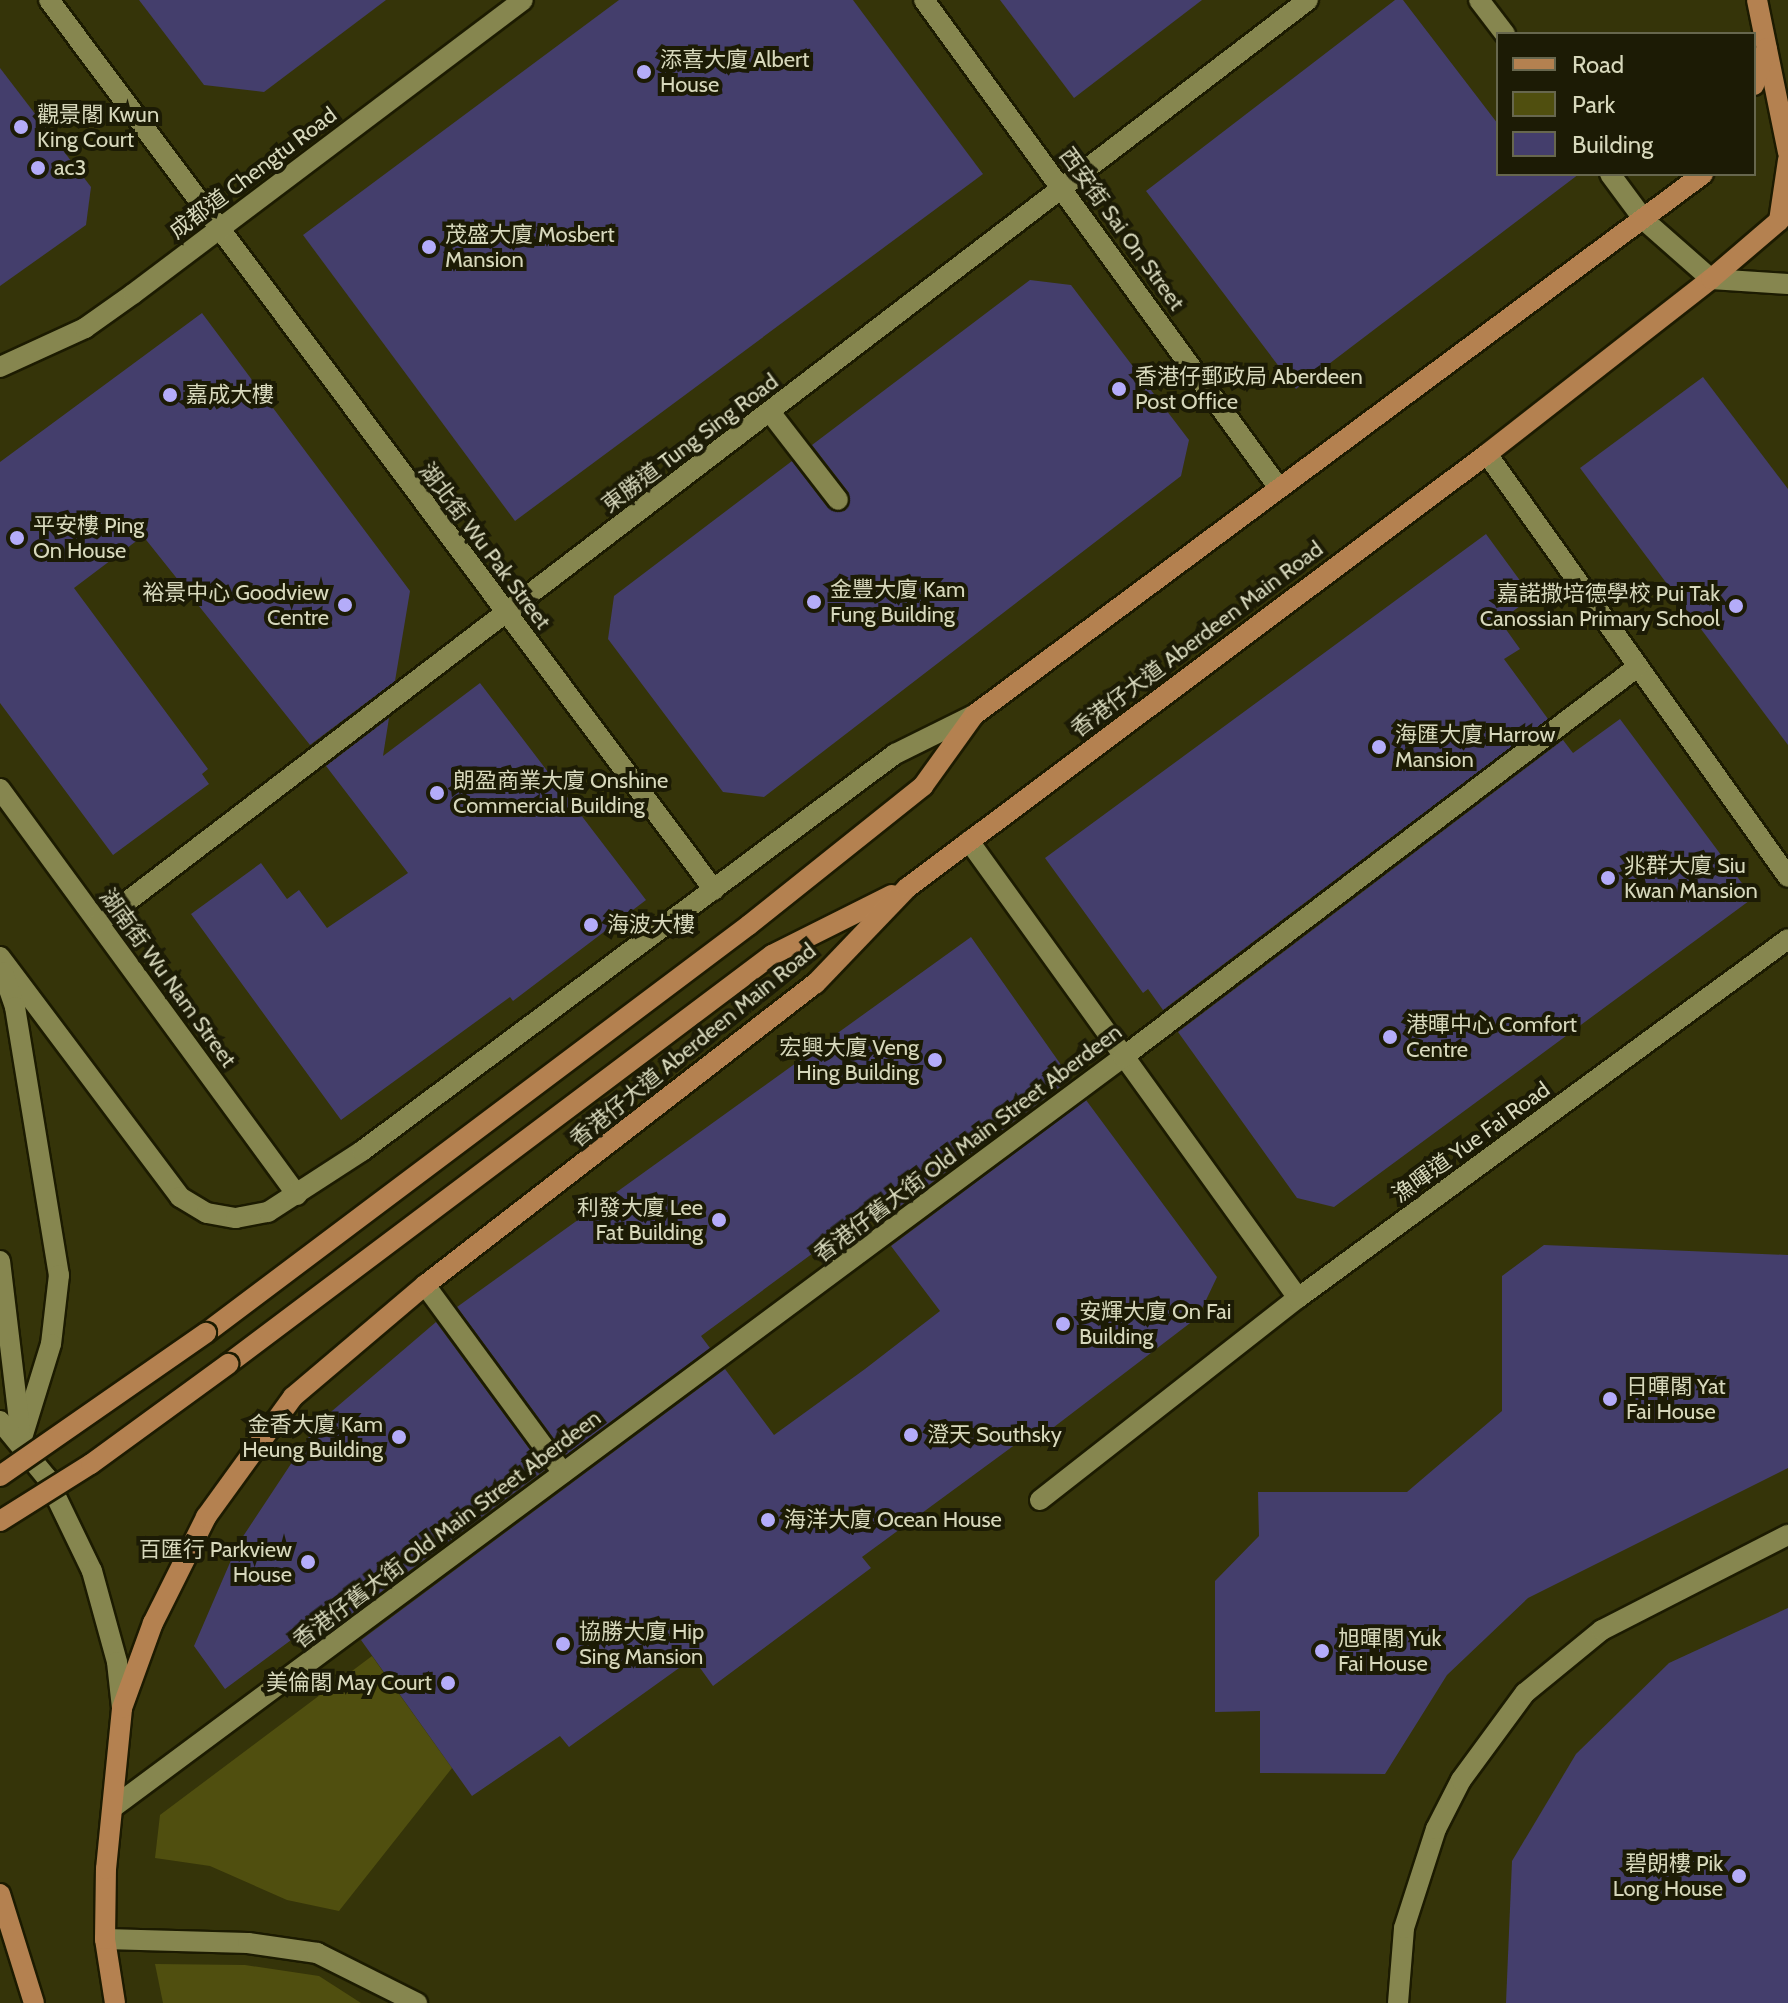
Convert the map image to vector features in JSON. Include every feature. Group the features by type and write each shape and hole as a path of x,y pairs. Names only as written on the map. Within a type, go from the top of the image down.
{"main road":[{"path":"1757,0 1788,153"},
{"path":"1756,79 1768,44"},
{"name":"香港仔大道 Aberdeen Main Road","path":"115,2003 105,1939 122,1708 153,1623 206,1517 258,1440 293,1397 425,1285 815,984 907,888 1487,454 1711,279 1779,221 1788,160"},
{"path":"0,1476 206,1333 749,925 923,786 974,715 1700,176"},
{"path":"0,1521 91,1464 228,1364 772,955 907,888"},
{"path":"0,1894 34,2003"}],"street":[{"name":"湖北街 Wu Pak Street","path":"49,0 714,890"},
{"name":"成都道 Chengtu Road","path":"0,367 85,328 523,0"},
{"name":"西安街 Sai On Street","path":"924,0 1279,488"},
{"name":"東勝道 Tung Sing Road","path":"99,923 1308,0"},
{"path":"1479,0 1503,32"},
{"path":"1611,176 1644,220 1711,279 1788,284"},
{"path":"770,412 838,500"},
{"path":"1487,454 1636,668 1788,877"},
{"name":"香港仔舊大街 Old Main Street Aberdeen","path":"115,1806 1123,1057 1636,668"},
{"path":"0,957 180,1197 207,1213 236,1218 268,1212 297,1195 895,754 974,715"},
{"name":"湖南街 Wu Nam Street","path":"0,789 297,1195"},
{"path":"969,841 1298,1298"},
{"name":"漁暉道 Yue Fai Road","path":"1040,1500 1298,1298 1788,939"},
{"path":"0,965 15,1007 59,1275 51,1344 21,1441"},
{"path":"0,1261 21,1441"},
{"path":"425,1285 563,1473"},
{"path":"0,1421 21,1441 47,1478 92,1571 117,1662 122,1708"},
{"path":"1398,2003 1404,1928 1436,1829 1461,1780 1525,1693 1602,1630 1788,1535"},
{"path":"105,1939 248,1943 317,1953 417,2003"}],"green space":[{"path":"372,1656 452,1768 339,1911 287,1900 210,1866 155,1858 160,1815"},
{"path":"155,1964 245,1965 319,1976 361,2003 163,2003"}],"building":[{"path":"139,0 386,0 264,92 204,85"},
{"path":"619,0 853,0 983,174 515,521 303,235"},
{"path":"1000,0 1202,0 1074,98"},
{"path":"1395,0 1403,0 1496,121 1496,176 1576,176 1296,389 1146,191"},
{"name":"ac3","path":"0,68 91,187 86,225 0,286"},
{"path":"1030,280 1071,285 1189,440 1181,476 764,797 723,792 608,639 614,596 792,461 828,508 845,511 849,493 812,445"},
{"path":"202,313 410,591 395,681 310,745 143,536 74,588 208,769 202,774 209,784 113,855 0,703 0,462"},
{"name":"嘉諾撒培德學校 Pui Tak Canossian Primary School","path":"1703,377 1788,489 1788,745 1580,468"},
{"path":"1486,534 1532,597 1500,621 1520,649 1504,659 1548,719 1163,1010 1148,989 1143,993 1045,858"},
{"path":"480,683 646,900 513,1001 510,997 341,1120 191,914 261,863 287,899 299,890 327,928 408,873 326,766 389,718 383,756"},
{"path":"1620,719 1753,898 1334,1207 1297,1198 1178,1032 1563,740 1573,753"},
{"path":"971,937 1071,1079 875,1225 867,1213 701,1336 710,1348 566,1455 457,1307"},
{"path":"1086,1100 1217,1277 1198,1317 1037,1440 1031,1433 862,1557 871,1568 713,1686 693,1658 569,1747 560,1736 472,1796 361,1640 725,1369 774,1435 865,1369 940,1311 891,1246"},
{"path":"1544,1245 1788,1255 1788,1468 1528,1598 1447,1675 1385,1774 1260,1773 1260,1711 1215,1712 1215,1581 1259,1536 1258,1492 1407,1492 1502,1411 1502,1276"},
{"path":"436,1322 545,1470 346,1618 337,1606 225,1689 194,1646 238,1544 318,1423"},
{"path":"1788,1608 1788,2003 1506,2003 1512,1861 1576,1754 1669,1663"}],"place":[{"name":"添喜大廈 Albert House","path":"644,72"},
{"name":"觀景閣 Kwun King Court","path":"21,127"},
{"name":"ac3","path":"38,168"},
{"name":"茂盛大廈 Mosbert Mansion","path":"429,247"},
{"name":"香港仔郵政局 Aberdeen Post Office","path":"1119,389"},
{"name":"嘉成大樓","path":"170,395"},
{"name":"平安樓 Ping On House","path":"17,538"},
{"name":"金豐大廈 Kam Fung Building","path":"814,602"},
{"name":"裕景中心 Goodview Centre","path":"345,605"},
{"name":"嘉諾撒培德學校 Pui Tak Canossian Primary School","path":"1736,606"},
{"name":"海匯大廈 Harrow Mansion","path":"1379,747"},
{"name":"朗盈商業大廈 Onshine Commercial Building","path":"437,793"},
{"name":"兆群大廈 Siu Kwan Mansion","path":"1608,878"},
{"name":"海波大樓","path":"591,925"},
{"name":"港暉中心 Comfort Centre","path":"1390,1037"},
{"name":"宏興大廈 Veng Hing Building","path":"935,1060"},
{"name":"利發大廈 Lee Fat Building","path":"719,1220"},
{"name":"安輝大廈 On Fai Building","path":"1063,1324"},
{"name":"日暉閣 Yat Fai House","path":"1610,1399"},
{"name":"澄天 Southsky","path":"911,1435"},
{"name":"金香大廈 Kam Heung Building","path":"399,1437"},
{"name":"海洋大廈 Ocean House","path":"768,1520"},
{"name":"百匯行 Parkview House","path":"308,1562"},
{"name":"協勝大廈 Hip Sing Mansion","path":"563,1644"},
{"name":"旭暉閣 Yuk Fai House","path":"1322,1651"},
{"name":"美倫閣 May Court","path":"448,1683"},
{"name":"碧朗樓 Pik Long House","path":"1739,1876"}]}
